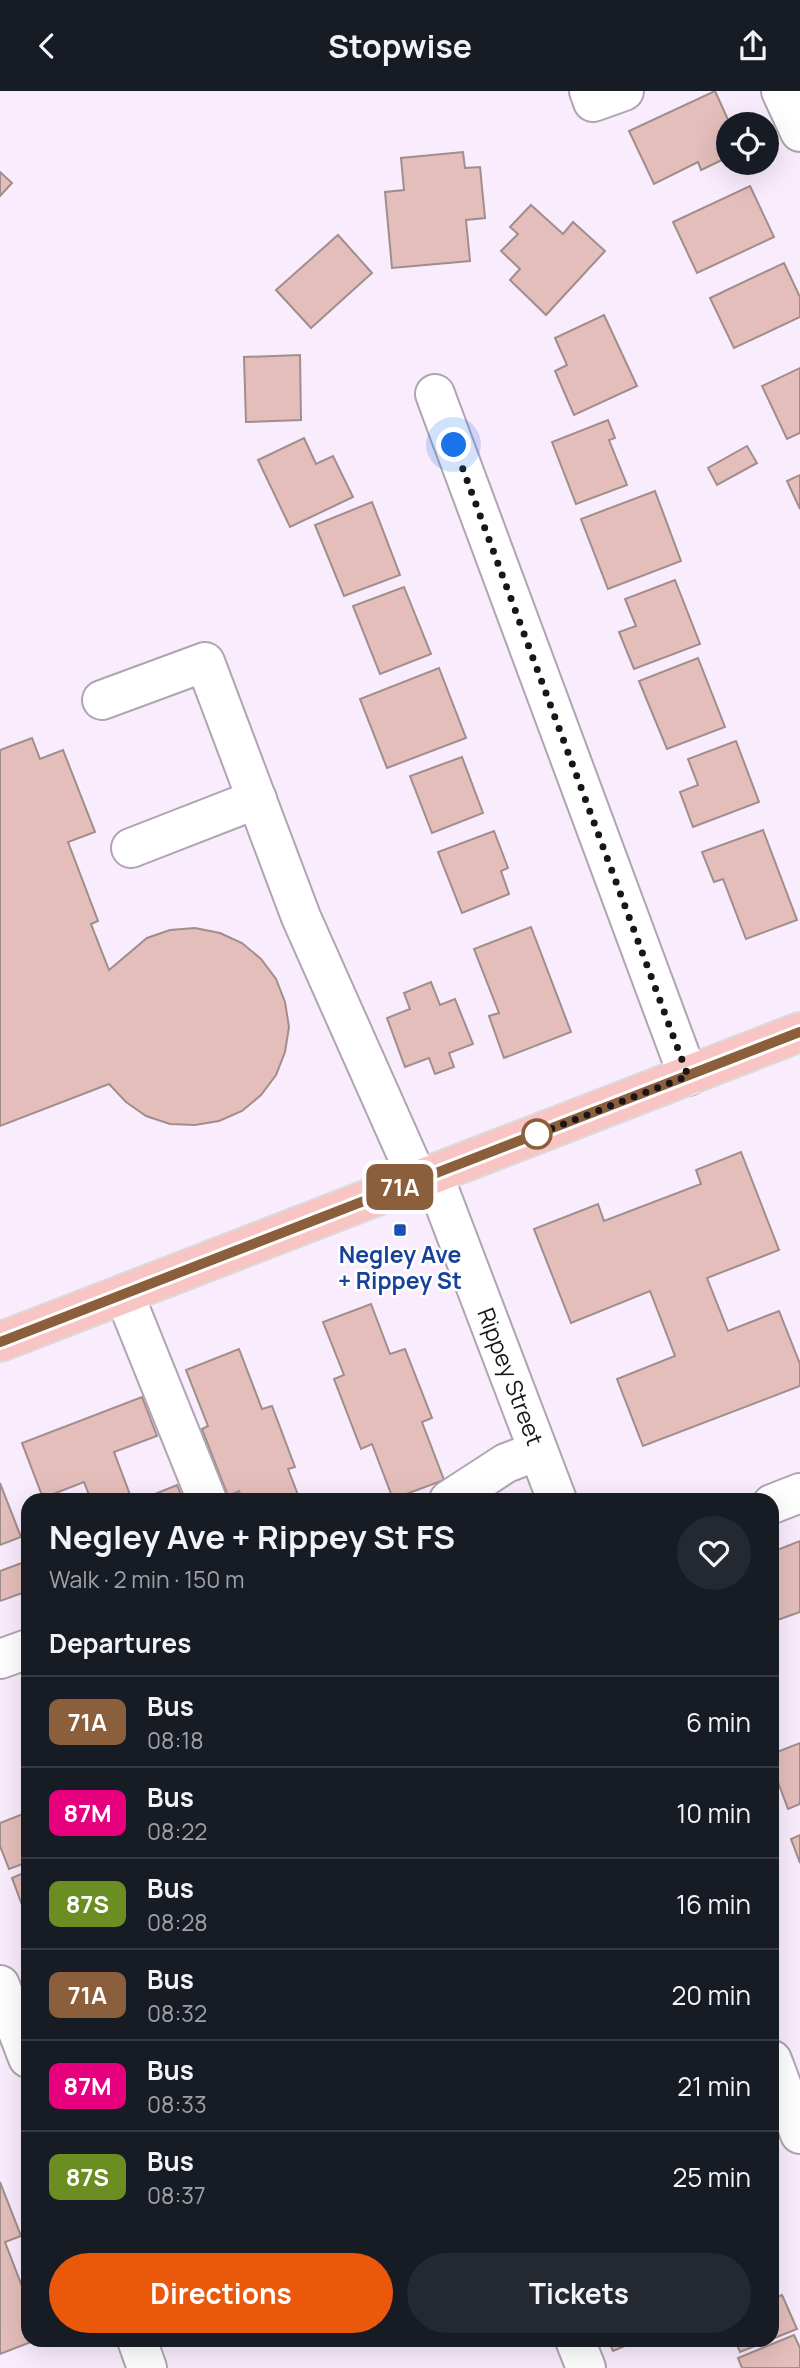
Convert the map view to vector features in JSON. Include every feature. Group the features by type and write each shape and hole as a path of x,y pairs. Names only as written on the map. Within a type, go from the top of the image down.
{"main road":[{"path":"0,1342 800,1032"}],"street":[{"path":"589,91 593,102 624,91"},
{"path":"781,91 800,132"},
{"path":"435,394 688,1076"},
{"name":"Rippey Street","path":"102,700 205,662 301,917 426,1177 554,1493"},
{"path":"131,848 257,799"},
{"path":"124,1294 203,1493"},
{"path":"460,1493 506,1463 538,1451"},
{"path":"779,1501 800,1493"},
{"path":"0,1660 21,1652"},
{"path":"0,1985 21,2040"},
{"path":"782,2085 800,2134"},
{"path":"578,2347 586,2368"}],"building":[{"path":"715,91 725,112 716,112 716,163 701,170 698,162 654,184 629,131"},
{"path":"463,152 465,168 480,167 485,218 466,220 470,261 392,268 385,192 404,190 401,158"},
{"path":"0,172 12,183 0,196"},
{"path":"750,186 774,237 697,273 673,222"},
{"path":"531,205 563,234 573,222 605,251 546,315 510,280 520,269 501,251 518,234 510,227"},
{"path":"338,235 372,273 311,328 276,290"},
{"path":"784,263 800,297 800,317 734,348 710,298"},
{"path":"604,315 637,386 574,415 555,371 567,365 555,338"},
{"path":"300,355 301,420 246,422 244,357"},
{"path":"800,368 800,433 787,439 762,386"},
{"path":"608,420 615,438 609,440 627,485 576,504 552,442"},
{"path":"304,438 316,464 333,456 353,497 290,527 258,460"},
{"path":"747,446 757,463 717,485 708,468"},
{"path":"800,475 800,509 787,481"},
{"path":"655,491 681,561 608,589 581,519"},
{"path":"372,502 400,575 344,596 315,525"},
{"path":"675,580 700,644 634,669 619,632 636,626 625,599"},
{"path":"404,587 431,654 380,674 353,606"},
{"path":"698,658 725,727 667,749 639,681"},
{"path":"439,668 466,738 387,768 360,699"},
{"path":"32,738 40,759 63,750 95,832 68,842 98,921 91,924 109,970 147,938 170,930 195,928 220,933 242,943 261,959 276,979 285,1002 289,1027 285,1052 276,1075 261,1095 242,1111 219,1121 195,1125 170,1124 146,1116 126,1102 109,1084 0,1126 0,750"},
{"path":"736,741 759,802 693,827 680,792 698,785 688,759"},
{"path":"462,757 483,813 432,833 410,776"},
{"path":"763,830 797,920 746,939 723,879 714,882 702,852"},
{"path":"494,831 508,868 501,871 509,894 462,913 438,852"},
{"path":"531,927 571,1032 504,1058 489,1016 499,1013 474,949"},
{"path":"431,982 440,1005 455,999 473,1044 449,1053 454,1067 435,1074 429,1058 405,1067 387,1018 410,1009 404,993"},
{"path":"741,1152 779,1250 707,1278 728,1331 779,1311 800,1364 800,1386 643,1446 617,1379 675,1356 650,1291 571,1323 534,1229 598,1204 604,1221 701,1184 696,1170"},
{"path":"371,1304 390,1354 405,1349 432,1418 422,1422 444,1480 409,1493 391,1493 372,1444 361,1449 334,1379 344,1375 323,1322"},
{"path":"239,1349 262,1409 272,1406 295,1467 288,1469 297,1493 227,1493 202,1429 208,1426 186,1370"},
{"path":"142,1397 157,1436 114,1452 129,1493 88,1493 84,1482 56,1493 41,1493 22,1443"},
{"path":"0,1483 21,1537 0,1545"},
{"path":"177,1485 180,1493 157,1493"},
{"path":"800,1541 800,1612 779,1620 779,1549"},
{"path":"21,1563 21,1594 0,1601 0,1571"},
{"path":"800,1743 800,1804 788,1809 779,1785 779,1751"},
{"path":"21,1815 21,1865 9,1869 0,1846 0,1823"},
{"path":"800,1835 800,1863 791,1839"},
{"path":"21,1874 21,1902 12,1878"},
{"path":"0,2182 21,2236 5,2242 21,2284 21,2346 0,2354"},
{"path":"782,2295 797,2329 779,2336 779,2296"},
{"path":"794,2335 800,2348 800,2368 742,2368 738,2358 765,2347 779,2347 779,2341"},
{"path":"738,2347 752,2347 740,2352"}],"bus line":[{"name":"71A","path":"0,1342 800,1032"}],"place":[{"name":"Negley Ave + Rippey St","path":"400,1230"}],"route":[{"path":"454,445 688,1076 535,1135 537,1134"}]}
